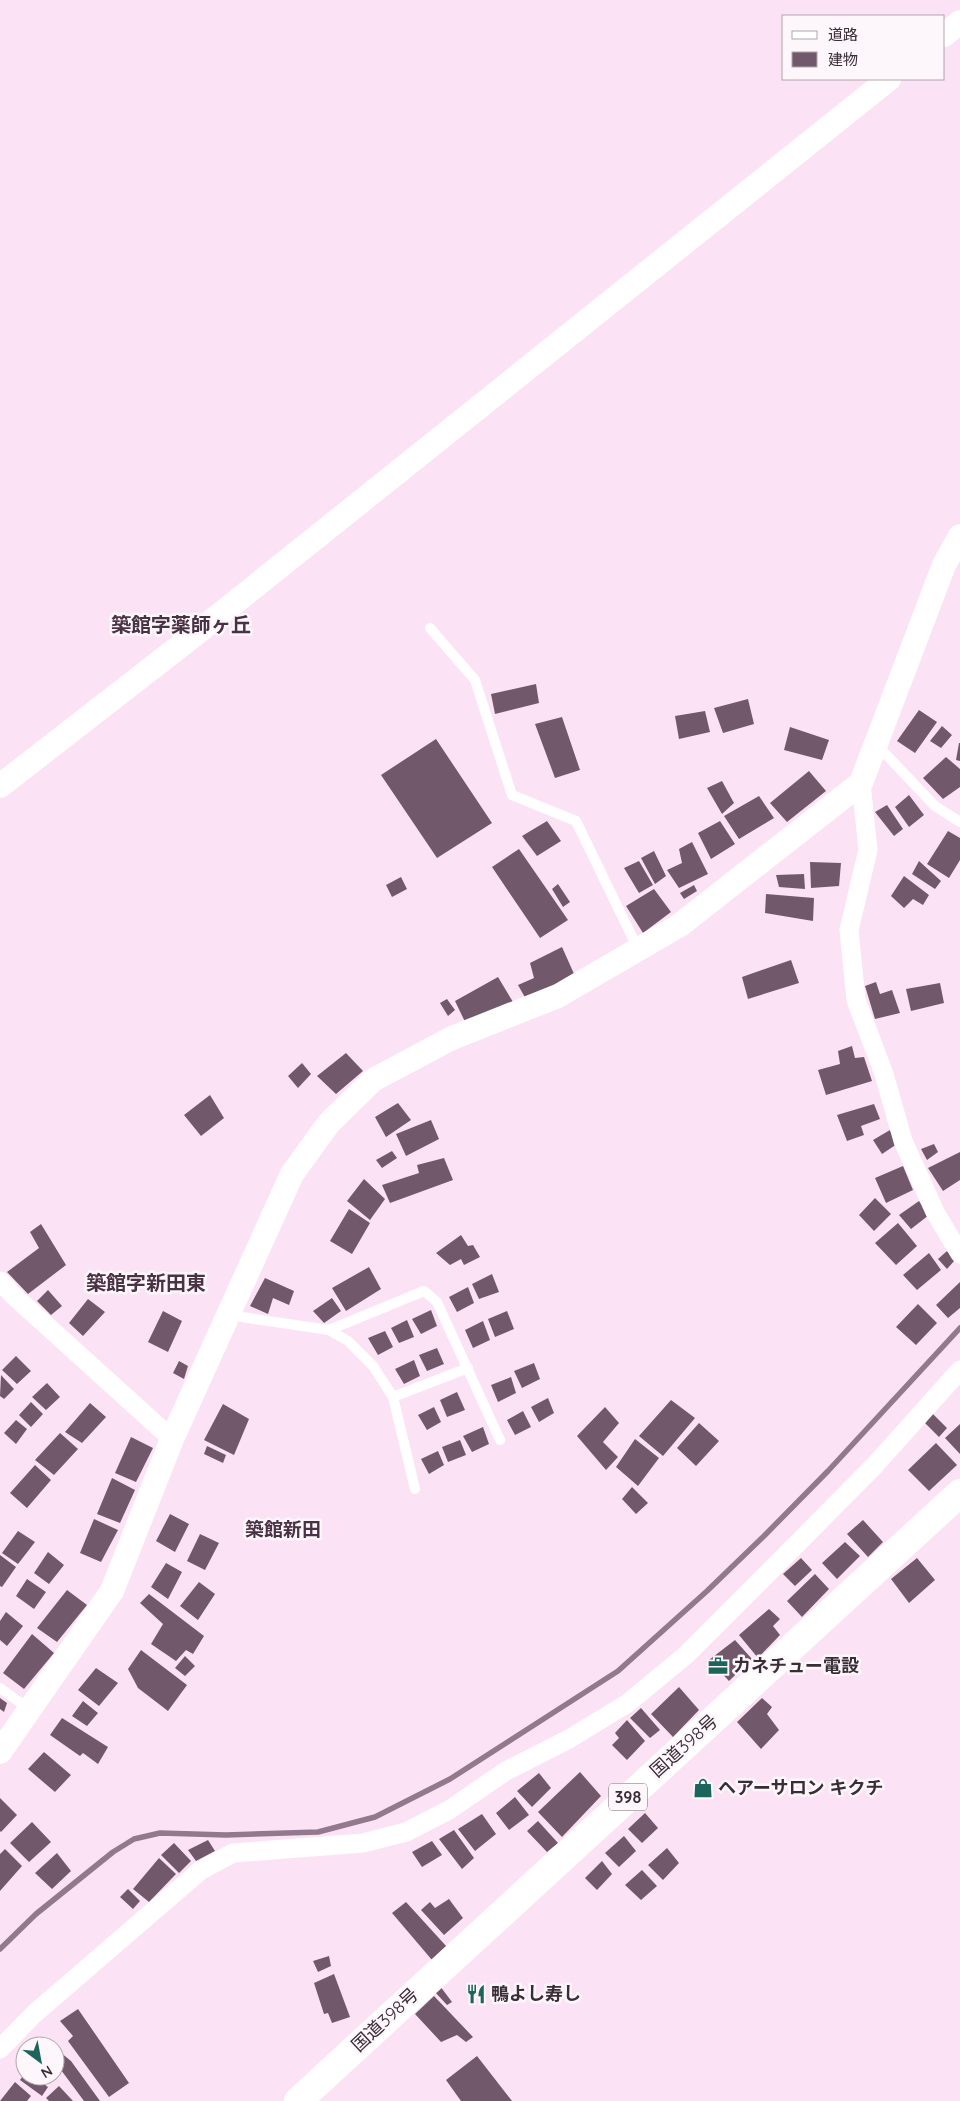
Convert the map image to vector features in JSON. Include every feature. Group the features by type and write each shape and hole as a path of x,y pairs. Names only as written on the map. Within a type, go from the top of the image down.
{"highway":[{"name":"国道398号","path":"298,2101 960,1493"}],"street":[{"path":"945,34 960,22"},
{"path":"0,786 193,636 888,80"},
{"path":"960,536 944,565 861,783 868,850 850,930 856,1000 884,1074 903,1141 935,1212 960,1254"},
{"path":"0,1752 112,1591 172,1439 292,1174 328,1123 373,1080 452,1038 558,996 680,925 861,783"},
{"path":"0,1281 172,1439"},
{"path":"0,2049 34,2014 201,1870 233,1853 363,1843 406,1832 449,1810 506,1771 570,1738 628,1703 686,1655 876,1465 960,1370"}],"lane":[{"path":"430,628 475,680 512,796 576,822 638,949"},
{"path":"876,744 935,806 960,822"},
{"path":"329,1330 424,1291 437,1302 500,1440"},
{"path":"228,1315 329,1330 348,1342 373,1366 392,1397 415,1489"},
{"path":"392,1397 468,1368"},
{"path":"0,1688 30,1710"}],"building":[{"path":"536,684 539,703 495,714 491,694"},
{"path":"748,699 754,724 723,733 714,708"},
{"path":"919,710 937,722 915,753 897,741"},
{"path":"705,711 710,732 679,739 675,716"},
{"path":"562,717 580,770 555,778 535,724"},
{"path":"942,726 952,735 941,748 930,741"},
{"path":"790,727 829,740 822,760 784,750"},
{"path":"436,739 492,823 437,858 381,775"},
{"path":"960,743 960,761 956,760"},
{"path":"946,757 960,769 960,787 943,799 923,778"},
{"path":"809,771 826,791 787,822 770,803"},
{"path":"722,781 734,803 722,814 707,788"},
{"path":"909,795 924,815 909,827 895,807"},
{"path":"759,796 774,818 739,839 724,816"},
{"path":"887,805 903,829 894,836 875,812"},
{"path":"547,821 561,841 537,856 522,836"},
{"path":"720,821 735,844 711,859 698,833"},
{"path":"948,831 960,838 960,860 949,878 927,864"},
{"path":"692,842 708,874 679,888 667,870 682,863 679,849"},
{"path":"519,849 568,920 540,938 492,867"},
{"path":"654,851 666,876 655,884 641,858"},
{"path":"639,861 653,885 639,893 624,868"},
{"path":"919,861 941,881 935,889 912,874"},
{"path":"810,862 841,863 839,886 811,888"},
{"path":"804,874 805,889 779,887 776,875"},
{"path":"904,876 929,895 923,905 913,899 904,908 891,896"},
{"path":"401,877 407,889 392,897 386,885"},
{"path":"558,884 570,902 563,907 552,889"},
{"path":"694,885 697,891 684,899 680,893"},
{"path":"654,889 671,912 643,933 626,906"},
{"path":"766,894 814,898 813,921 765,913"},
{"path":"562,947 575,976 527,1001 518,985 534,978 530,963"},
{"path":"791,960 799,983 748,999 742,977"},
{"path":"498,977 513,1002 467,1026 455,1001"},
{"path":"876,982 880,994 892,990 900,1013 875,1019 865,986"},
{"path":"940,983 944,1003 911,1011 906,989"},
{"path":"447,999 455,1010 448,1016 440,1003"},
{"path":"852,1046 855,1058 864,1057 872,1081 826,1095 818,1070 840,1064 838,1051"},
{"path":"346,1053 363,1071 336,1094 317,1076"},
{"path":"302,1063 311,1074 298,1088 288,1076"},
{"path":"210,1095 224,1118 201,1136 184,1115"},
{"path":"398,1103 411,1120 386,1137 375,1117"},
{"path":"874,1104 880,1119 861,1126 864,1135 847,1141 837,1115"},
{"path":"431,1120 439,1139 406,1156 396,1134"},
{"path":"890,1130 897,1144 882,1154 873,1140"},
{"path":"934,1144 938,1152 927,1160 921,1149"},
{"path":"392,1151 397,1158 382,1168 376,1160"},
{"path":"960,1152 960,1180 943,1191 928,1168"},
{"path":"444,1158 453,1180 390,1203 382,1185 419,1173 417,1165"},
{"path":"903,1166 913,1190 886,1203 875,1178"},
{"path":"364,1179 385,1199 370,1220 347,1201"},
{"path":"875,1198 891,1214 874,1231 859,1215"},
{"path":"919,1201 929,1215 911,1229 899,1215"},
{"path":"349,1209 370,1223 352,1254 330,1241"},
{"path":"898,1223 917,1246 896,1265 875,1243"},
{"path":"41,1224 66,1265 28,1294 7,1272 39,1248 30,1232"},
{"path":"461,1235 468,1246 473,1245 480,1257 464,1265 461,1259 450,1265 436,1253"},
{"path":"947,1251 955,1260 947,1269 938,1259"},
{"path":"929,1253 941,1270 917,1290 903,1275"},
{"path":"369,1267 381,1289 346,1311 332,1288"},
{"path":"492,1274 499,1292 479,1299 472,1284"},
{"path":"265,1278 294,1291 289,1305 273,1298 268,1314 250,1306"},
{"path":"960,1282 960,1308 948,1318 936,1305"},
{"path":"468,1287 474,1303 457,1312 449,1297"},
{"path":"48,1290 62,1306 51,1315 37,1301"},
{"path":"332,1298 341,1311 324,1323 313,1311"},
{"path":"88,1299 105,1312 83,1336 69,1323"},
{"path":"918,1304 937,1323 916,1345 896,1327"},
{"path":"431,1310 437,1326 421,1334 412,1319"},
{"path":"163,1311 182,1321 168,1352 148,1342"},
{"path":"507,1311 514,1329 495,1337 488,1319"},
{"path":"407,1320 414,1337 399,1343 391,1328"},
{"path":"483,1321 490,1340 473,1348 465,1330"},
{"path":"385,1331 393,1347 378,1355 368,1338"},
{"path":"437,1348 444,1364 427,1371 419,1355"},
{"path":"16,1356 31,1371 17,1384 2,1370"},
{"path":"414,1360 420,1376 404,1384 395,1369"},
{"path":"179,1361 188,1366 184,1379 173,1373"},
{"path":"534,1363 540,1379 522,1388 514,1371"},
{"path":"1,1375 14,1389 4,1399 0,1396"},
{"path":"511,1377 516,1393 498,1402 491,1385"},
{"path":"47,1383 60,1397 46,1410 32,1397"},
{"path":"457,1392 465,1410 447,1417 440,1400"},
{"path":"548,1398 554,1413 539,1422 531,1407"},
{"path":"671,1400 695,1418 663,1456 639,1436"},
{"path":"31,1402 43,1414 31,1427 19,1415"},
{"path":"90,1403 106,1417 82,1443 65,1432"},
{"path":"223,1404 249,1419 234,1455 204,1440"},
{"path":"434,1407 441,1422 427,1430 418,1415"},
{"path":"605,1407 619,1423 603,1442 618,1457 606,1470 577,1436"},
{"path":"523,1411 531,1427 515,1435 507,1420"},
{"path":"932,1413 947,1428 939,1437 925,1423"},
{"path":"16,1420 27,1429 16,1444 4,1433"},
{"path":"699,1423 719,1441 696,1466 677,1448"},
{"path":"960,1424 960,1454 945,1438"},
{"path":"483,1427 489,1444 472,1452 463,1436"},
{"path":"60,1433 78,1449 54,1475 35,1460"},
{"path":"131,1437 153,1448 136,1482 115,1473"},
{"path":"635,1439 659,1458 638,1486 616,1467"},
{"path":"460,1440 466,1455 448,1462 442,1447"},
{"path":"936,1443 957,1465 929,1491 908,1470"},
{"path":"207,1446 226,1455 223,1463 204,1454"},
{"path":"438,1451 444,1465 429,1474 421,1459"},
{"path":"35,1465 51,1480 27,1508 10,1493"},
{"path":"112,1478 135,1490 120,1523 97,1514"},
{"path":"632,1487 648,1503 636,1514 622,1499"},
{"path":"170,1514 189,1524 175,1552 156,1541"},
{"path":"94,1519 118,1530 101,1562 80,1553"},
{"path":"863,1520 883,1542 868,1557 847,1534"},
{"path":"18,1531 35,1542 18,1564 2,1553"},
{"path":"200,1534 219,1543 205,1570 187,1561"},
{"path":"845,1542 860,1556 837,1579 822,1563"},
{"path":"48,1552 64,1565 49,1584 34,1573"},
{"path":"0,1555 16,1567 2,1587 0,1586"},
{"path":"801,1558 812,1570 795,1586 783,1574"},
{"path":"917,1558 935,1580 909,1603 891,1579"},
{"path":"166,1563 182,1572 168,1599 151,1587"},
{"path":"815,1574 829,1589 802,1617 787,1601"},
{"path":"27,1579 46,1592 34,1609 16,1596"},
{"path":"199,1582 215,1594 198,1620 180,1606"},
{"path":"67,1590 87,1605 57,1642 37,1628"},
{"path":"149,1594 204,1636 193,1654 186,1650 176,1661 151,1644 163,1624 140,1603"},
{"path":"769,1609 780,1619 773,1626 780,1635 758,1658 739,1635"},
{"path":"6,1612 23,1626 7,1646 0,1640 0,1621"},
{"path":"32,1634 54,1653 24,1689 3,1673"},
{"path":"735,1640 752,1659 729,1681 709,1660"},
{"path":"141,1650 187,1685 168,1711 138,1688 128,1669"},
{"path":"185,1656 195,1666 185,1676 175,1668"},
{"path":"96,1668 118,1683 99,1706 78,1690"},
{"path":"679,1687 699,1710 673,1737 651,1714"},
{"path":"0,1698 7,1703 4,1712 0,1709"},
{"path":"762,1698 772,1707 767,1714 779,1730 761,1749 737,1722"},
{"path":"83,1701 98,1713 87,1726 72,1716"},
{"path":"641,1708 660,1730 650,1738 630,1718"},
{"path":"62,1718 108,1747 98,1764 83,1753 80,1756 50,1735"},
{"path":"627,1720 645,1741 627,1760 612,1745 619,1738 615,1733"},
{"path":"44,1752 71,1775 55,1792 28,1769"},
{"path":"580,1772 601,1796 562,1837 538,1812"},
{"path":"539,1773 551,1788 532,1807 517,1791"},
{"path":"515,1797 529,1815 509,1830 496,1813"},
{"path":"0,1798 17,1815 1,1832 0,1831"},
{"path":"645,1813 658,1828 642,1843 628,1829"},
{"path":"482,1814 496,1834 475,1851 458,1829"},
{"path":"538,1821 558,1843 547,1852 527,1831"},
{"path":"32,1822 51,1842 29,1862 10,1843"},
{"path":"454,1830 474,1858 462,1869 439,1839"},
{"path":"624,1836 636,1851 619,1867 605,1853"},
{"path":"208,1840 215,1851 196,1861 188,1850"},
{"path":"432,1841 442,1855 422,1867 412,1852"},
{"path":"174,1843 191,1861 179,1873 161,1855"},
{"path":"667,1848 679,1863 663,1880 648,1865"},
{"path":"5,1849 22,1866 0,1891 0,1854"},
{"path":"57,1853 71,1871 52,1889 35,1873"},
{"path":"159,1858 176,1874 149,1902 133,1889"},
{"path":"602,1861 612,1874 597,1890 585,1878"},
{"path":"642,1870 657,1886 641,1900 625,1885"},
{"path":"128,1889 140,1901 133,1909 120,1897"},
{"path":"449,1899 463,1918 444,1935 421,1910 430,1902 435,1908"},
{"path":"406,1902 447,1947 432,1960 392,1913"},
{"path":"329,1956 331,1966 318,1972 313,1961"},
{"path":"334,1974 350,2017 332,2023 328,2013 324,2014 314,1983"},
{"path":"440,1986 452,2002 447,2005 434,1991"},
{"path":"434,1996 473,2037 466,2042 457,2035 441,2042 415,2014"},
{"path":"78,2009 129,2083 109,2097 68,2041 73,2036 60,2021"},
{"path":"65,2056 71,2061 100,2101 84,2101 65,2075"},
{"path":"477,2056 512,2101 461,2101 446,2080"},
{"path":"15,2082 15,2086 20,2086 31,2096 27,2101 0,2101"},
{"path":"28,2086 47,2086 48,2087 42,2096"},
{"path":"59,2086 73,2101 49,2101 46,2098"}],"waterway":[{"path":"0,1949 36,1914 113,1852 134,1839 160,1833 226,1835 318,1832 375,1817 450,1779 618,1671 707,1591 764,1536 828,1471 960,1328"}],"place":[{"name":"カネチュー電設","path":"718,1666"},
{"name":"ヘアーサロン キクチ","path":"703,1788"},
{"name":"鴨よし寿し","path":"476,1994"}],"district":[{"name":"築館字薬師ヶ丘","path":"181,625"},
{"name":"築館字新田東","path":"146,1283"},
{"name":"築館新田","path":"283,1529"}]}
